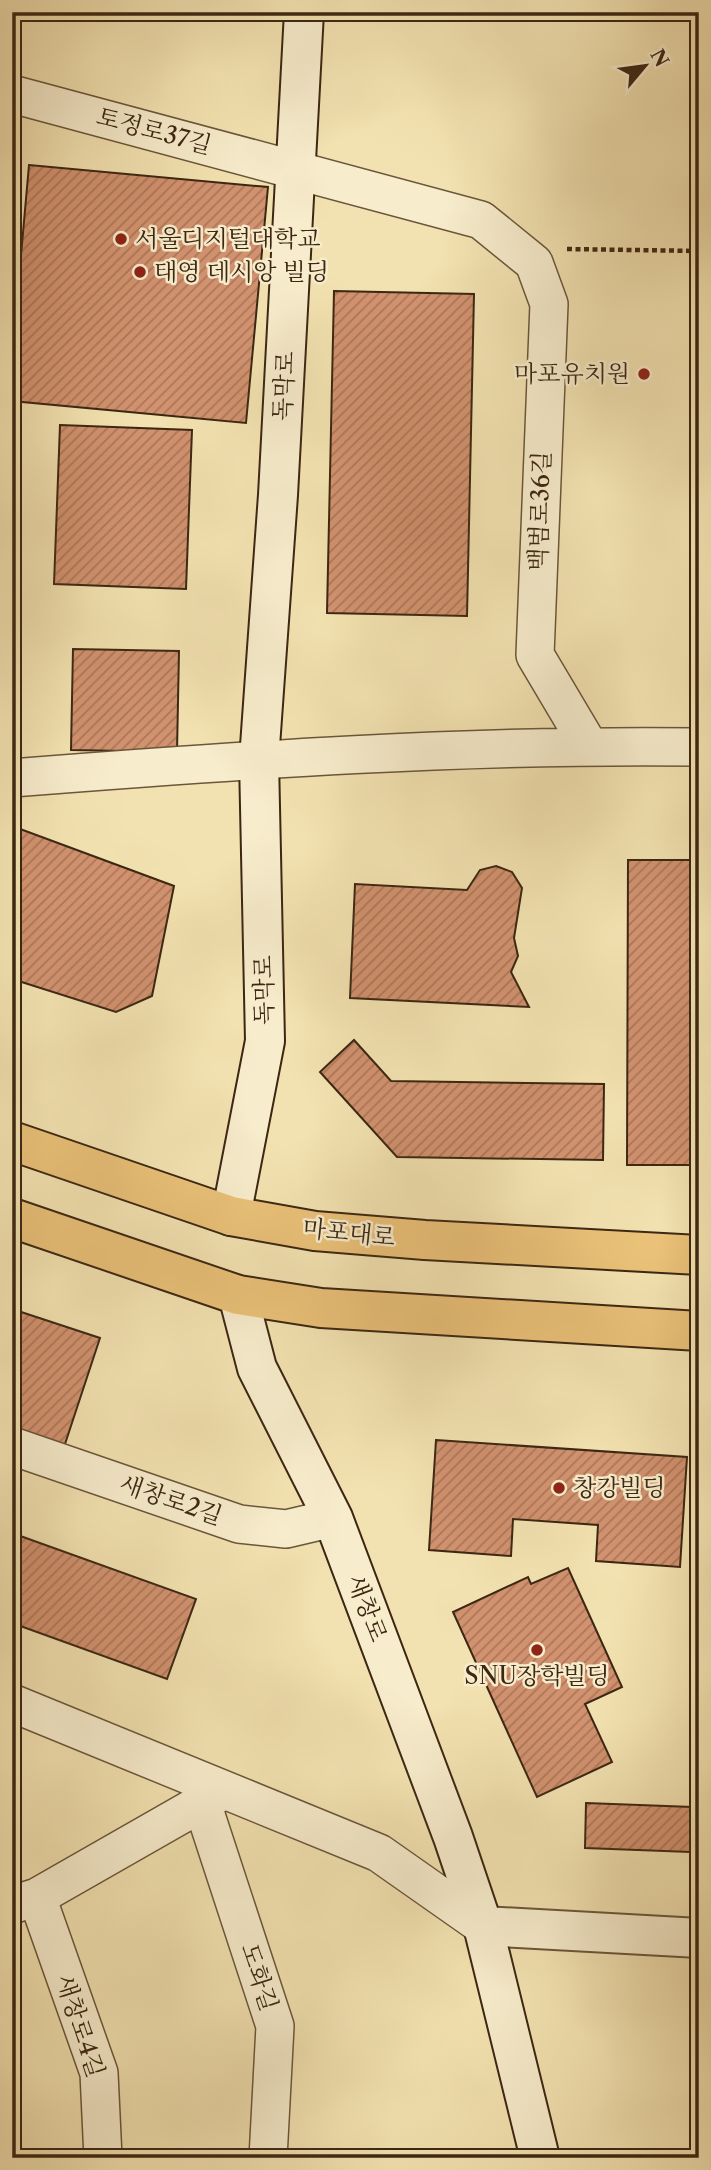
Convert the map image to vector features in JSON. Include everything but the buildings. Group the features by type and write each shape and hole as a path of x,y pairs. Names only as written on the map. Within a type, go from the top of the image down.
{"main road":[{"name":"독막로","path":"231,1216 265,1041 259,760 278,495 304,12"},
{"name":"마포대로","path":"12,1140 231,1216 315,1231 425,1240 699,1255"},
{"path":"12,1218 238,1295 321,1308 699,1331"},
{"name":"새창로","path":"238,1295 257,1368 333,1518 453,1838 483,1926 540,2158"},
{"path":"483,1926 699,1938"}],"street":[{"name":"토정로37길","path":"12,94 296,168"},
{"path":"296,168 481,220 534,263"},
{"name":"백범로36길","path":"534,263 549,304 534,655 589,746"},
{"path":"12,778 259,760 589,746 699,747"},
{"name":"새창로2길","path":"12,1446 239,1524 286,1529 333,1518"},
{"path":"12,1703 213,1796 379,1853 483,1926"},
{"path":"25,1901 213,1796"},
{"name":"도화길","path":"213,1796 275,2026 268,2158"},
{"name":"새창로4길","path":"25,1901 99,2073 103,2158"}],"path":[{"path":"534,263 562,249 699,251"}],"place":[{"name":"서울디지털대학교","path":"121,239"},
{"name":"태영 데시앙 빌딩","path":"140,272"},
{"name":"마포유치원","path":"644,374"},
{"name":"창강빌딩","path":"559,1488"},
{"name":"SNU장학빌딩","path":"537,1650"}]}
